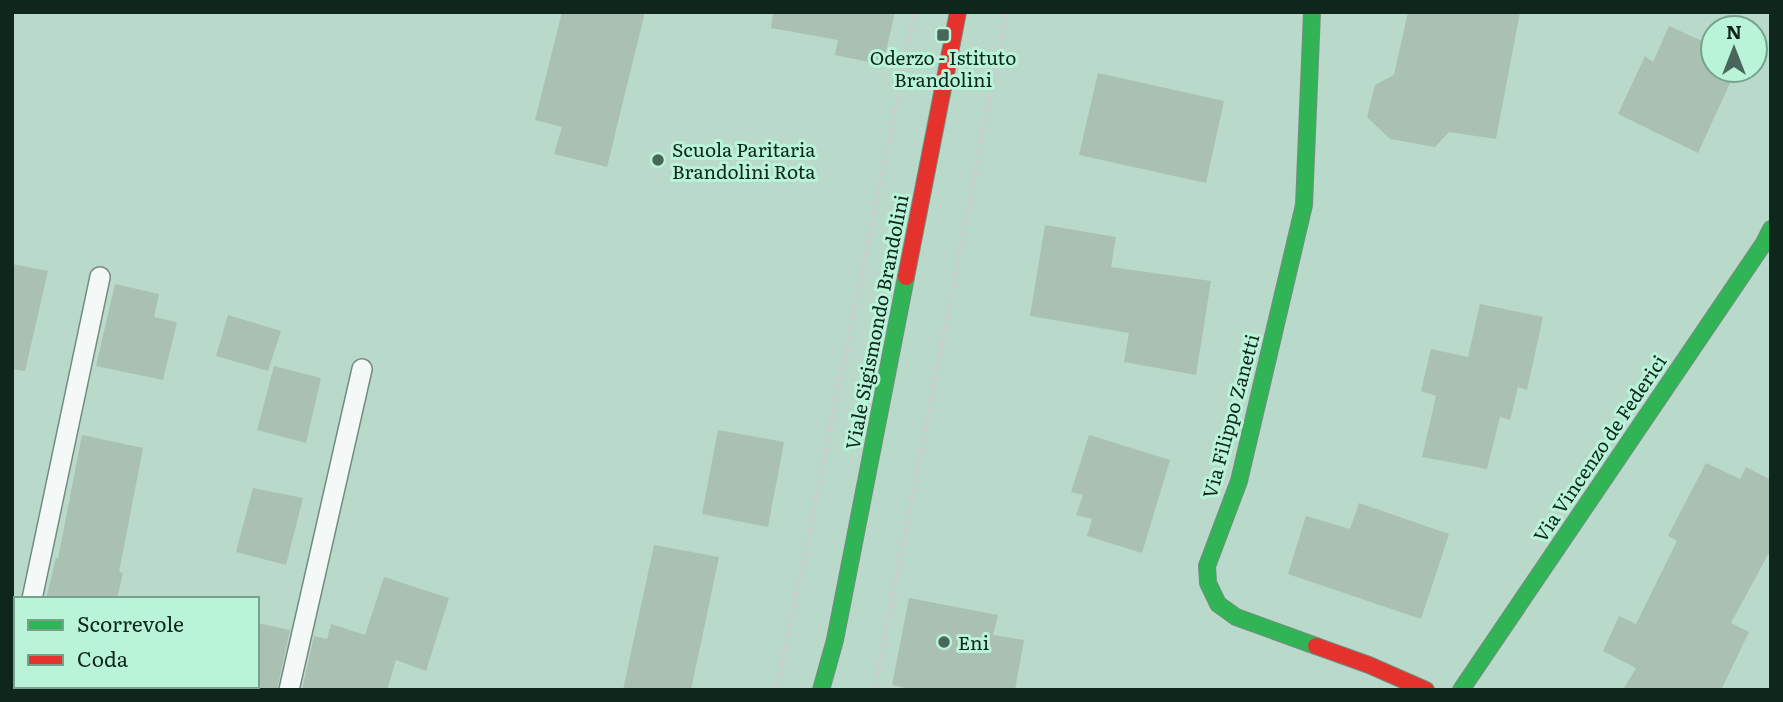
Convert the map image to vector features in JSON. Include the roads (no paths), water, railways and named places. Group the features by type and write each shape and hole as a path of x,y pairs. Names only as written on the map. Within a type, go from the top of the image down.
{"street":[{"name":"Viale Sigismondo Brandolini","path":"821,690 835,640 958,12"},
{"name":"Via Filippo Zanetti","path":"1312,12 1304,205 1238,481 1208,566 1208,583 1218,604 1236,617 1369,665 1426,690"},
{"name":"Via Vincenzo de Federici","path":"1461,690 1765,243 1771,229"},
{"name":"Viale Sigismondo Brandolini","path":"830,690 835,640"}],"lane":[{"path":"32,597 100,277"},
{"path":"289,690 362,369"}],"place":[{"name":"Oderzo - Istituto Brandolini","path":"943,35"},
{"name":"Scuola Paritaria Brandolini Rota","path":"658,160"},
{"name":"Eni","path":"944,642"}]}
